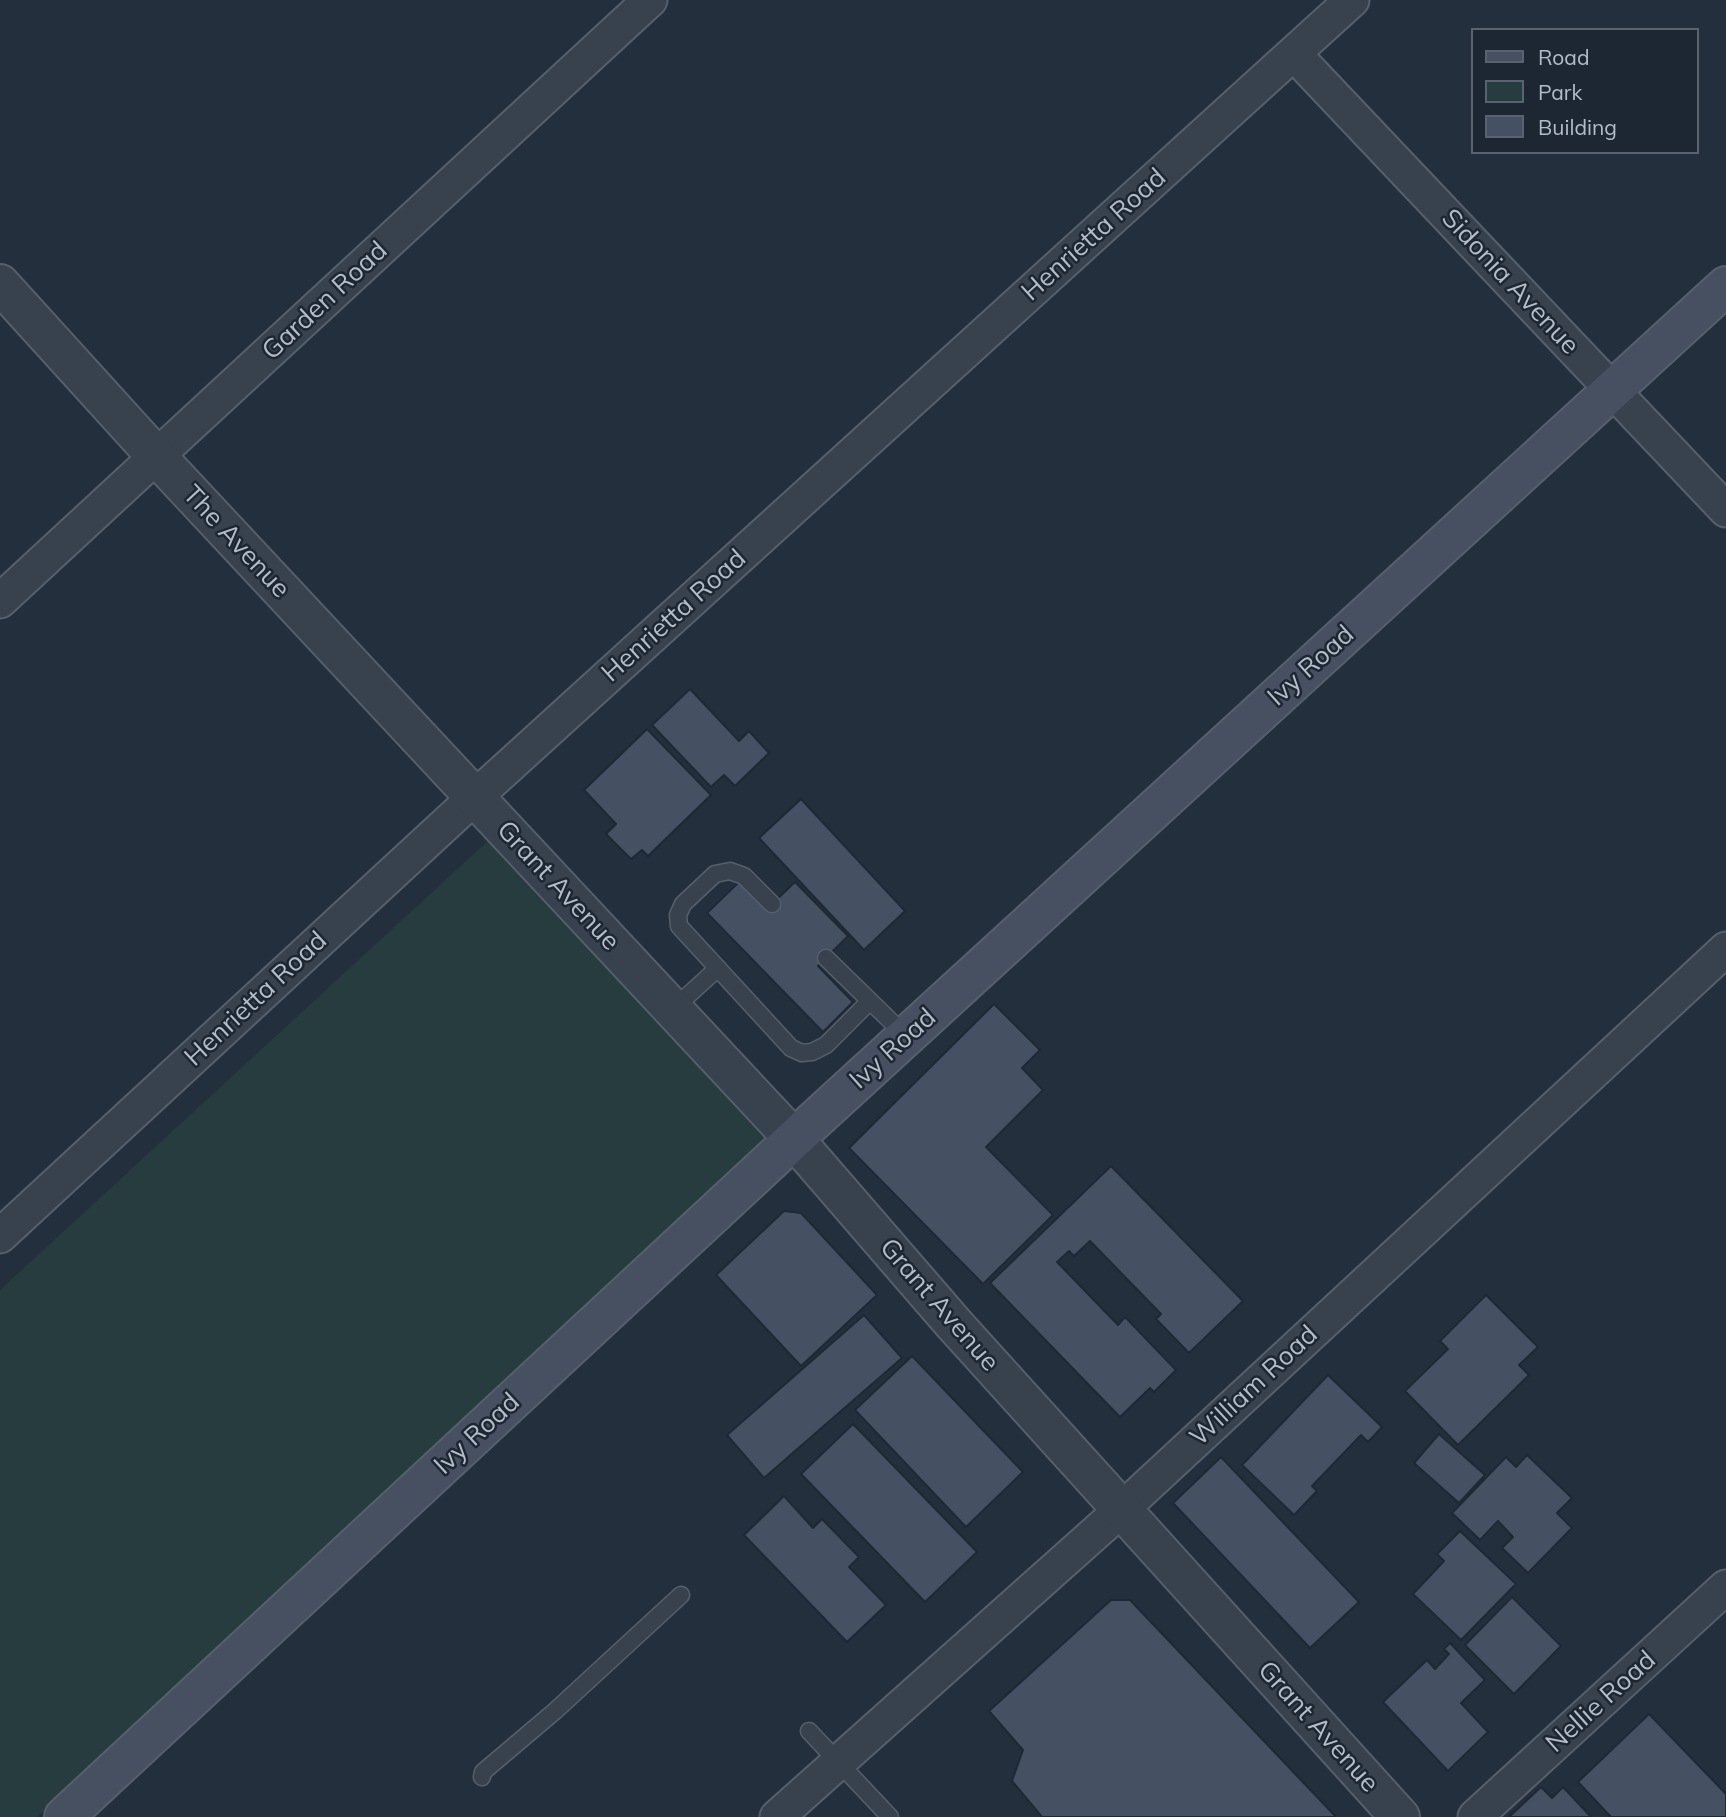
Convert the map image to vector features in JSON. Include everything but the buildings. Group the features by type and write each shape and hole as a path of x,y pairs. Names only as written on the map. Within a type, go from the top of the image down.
{"main road":[{"name":"Ivy Road","path":"64,1817 794,1139 1726,286"}],"street":[{"name":"Garden Road","path":"0,601 650,0"},
{"name":"Henrietta Road","path":"0,1236 475,797 1352,0"},
{"name":"Sidonia Avenue","path":"1294,54 1726,510"},
{"name":"The Avenue","path":"0,284 157,457 475,797"},
{"name":"Grant Avenue","path":"475,797 794,1139 954,1324 1400,1817"},
{"name":"William Road","path":"777,1817 1121,1510 1726,949"},
{"name":"Nellie Road","path":"1475,1817 1726,1587"}],"lane":[{"path":"772,904 744,876 730,871 715,874 683,904 678,915 679,926 791,1048 802,1053 812,1052 826,1045 870,1001"},
{"path":"826,958 906,1036"},
{"path":"673,1009 718,968"},
{"path":"482,1777 483,1772 555,1711 681,1595"},
{"path":"809,1731 890,1817"}],"green space":[{"path":"490,839 771,1137 37,1817 0,1817 0,1290"}]}
